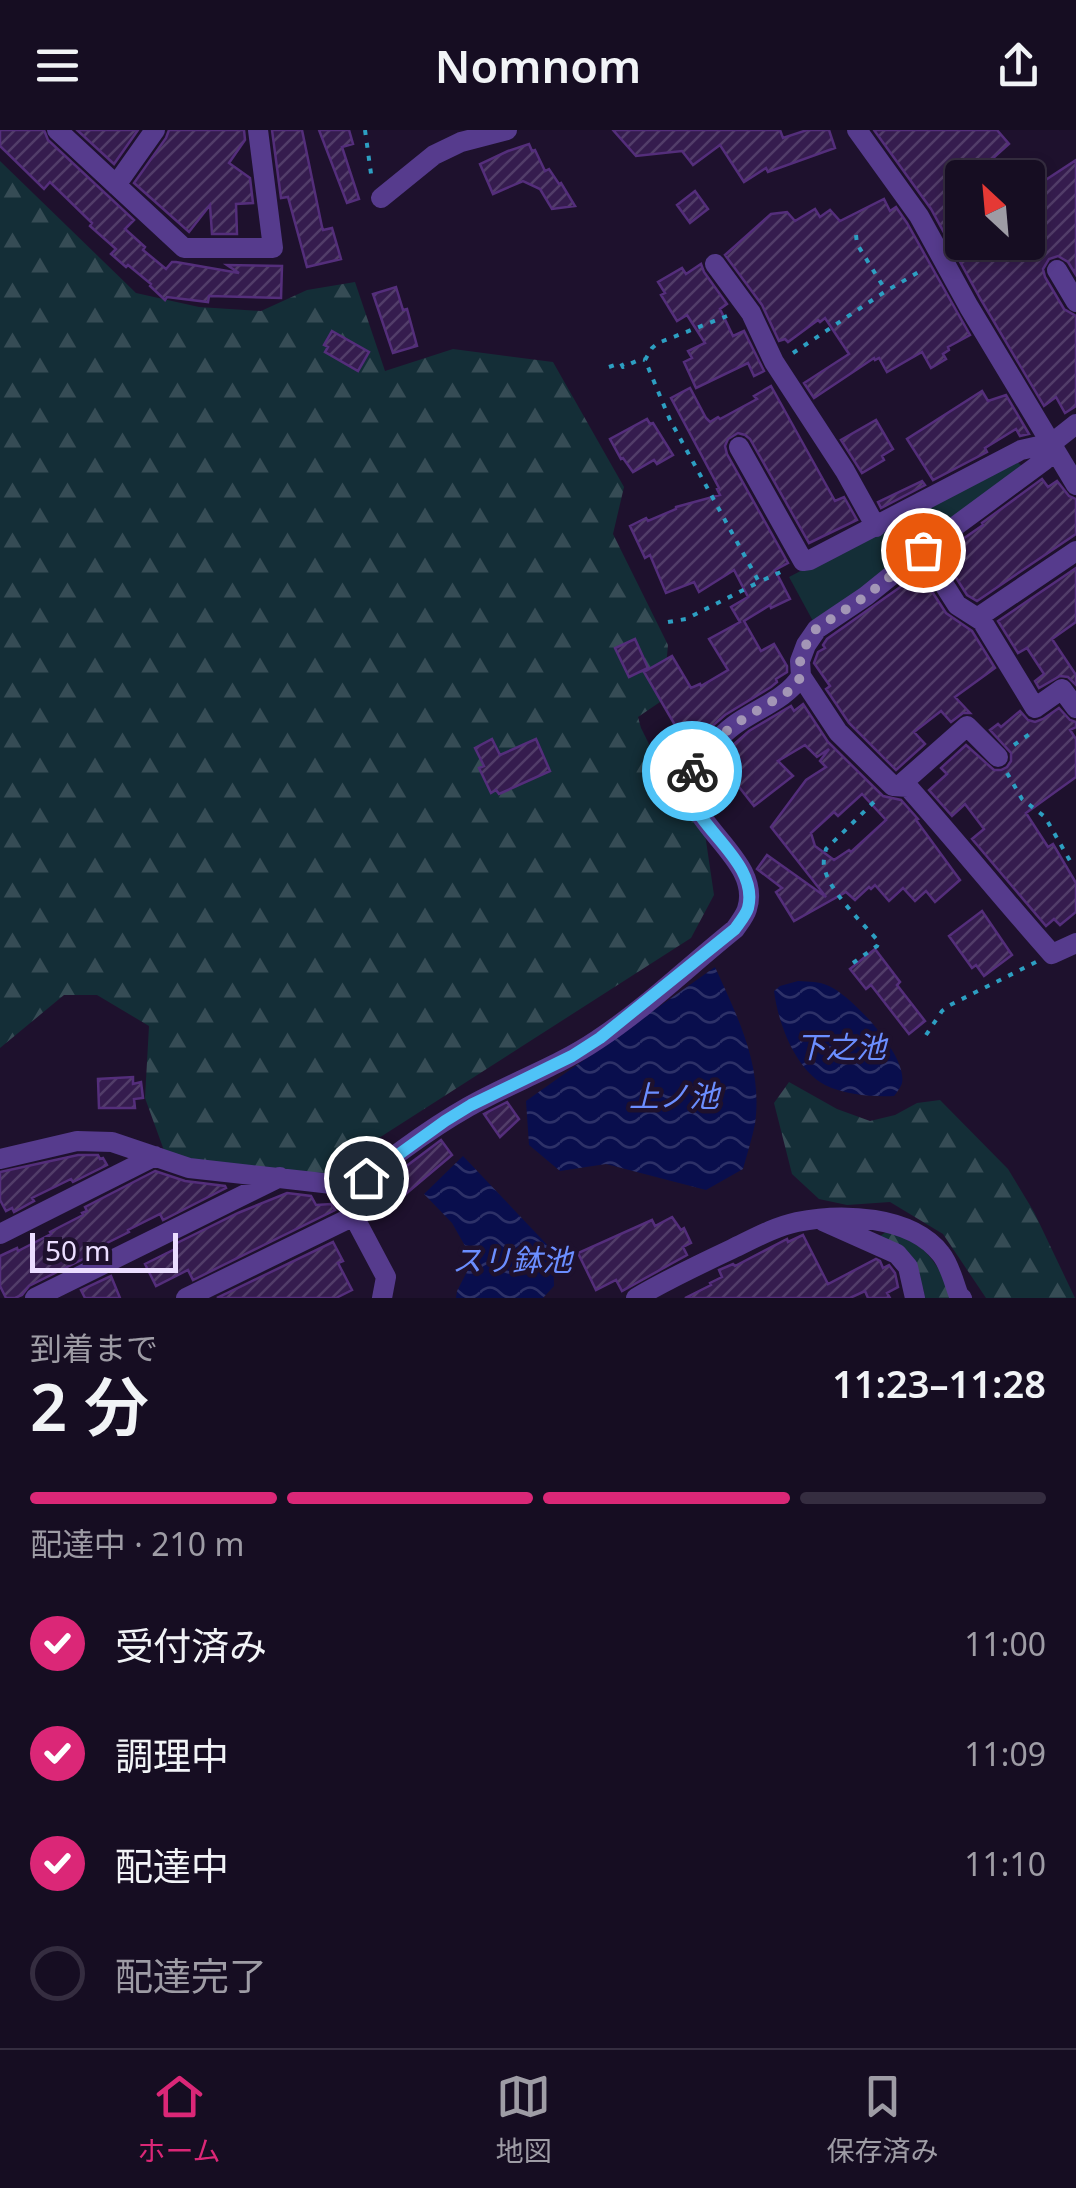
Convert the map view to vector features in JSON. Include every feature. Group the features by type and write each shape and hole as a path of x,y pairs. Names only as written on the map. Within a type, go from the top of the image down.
{"street":[{"path":"57,130 184,248 273,248 258,130"},
{"path":"116,184 155,130"},
{"path":"381,198 434,155 462,142 506,130"},
{"path":"857,130 919,216 1076,485"},
{"path":"715,264 751,313 776,364 846,471 876,526"},
{"path":"1056,270 1076,302"},
{"path":"739,447 756,491 803,561 1021,450 1052,443 1076,424"},
{"path":"1052,443 1045,460 866,596 816,629 800,662 801,676 838,732 896,786 908,786 1052,954 1076,943"},
{"path":"922,550 957,605 982,621 1035,708 1062,689 1076,708"},
{"path":"977,618 1076,551"},
{"path":"343,1196 471,1105 572,1056 600,1038 735,929 748,910 748,890 737,862 698,811 688,788 692,770 700,756 732,726 794,688 801,676"},
{"path":"896,786 967,726 998,757"},
{"path":"0,1159 77,1141 112,1142 189,1168 332,1184 343,1196 386,1277 382,1298"},
{"path":"0,1234 155,1156"},
{"path":"36,1298 281,1177"},
{"path":"186,1298 354,1216"},
{"path":"636,1298 765,1233 795,1222 855,1218 908,1229 928,1239 945,1257 962,1298"},
{"path":"821,1220 896,1254 908,1268 915,1298"}],"path":[{"path":"364,130 372,183 381,198"},
{"path":"856,234 857,244 886,291"},
{"path":"776,364 942,256"},
{"path":"645,360 658,343 722,318 751,313"},
{"path":"609,367 645,360"},
{"path":"645,360 670,420 759,582"},
{"path":"668,622 686,618 803,561"},
{"path":"1035,708 1031,732 998,757 1022,799 1044,817 1073,866"},
{"path":"854,962 879,942 828,877 824,867 826,849 886,790 896,786"},
{"path":"926,1035 950,1005 1052,954"}],"green space":[{"path":"0,161 136,293 199,307 261,311 307,290 355,282 385,371 453,349 553,362 624,487 613,534 668,645 663,700 638,717 660,766 705,834 714,895 691,938 318,1177 166,1156 145,1098 149,1026 97,995 64,995 0,1048"},
{"path":"1014,459 1024,468 814,623 789,577"},
{"path":"789,1082 837,1109 870,1121 895,1115 917,1103 940,1100 1008,1169 1034,1212 1075,1298 986,1298 943,1234 890,1202 847,1205 819,1199 792,1174 774,1103"},
{"path":"886,1232 920,1247 942,1274 954,1298 925,1298 923,1288 880,1236"}],"water":[{"name":"上ノ池","path":"715,967 747,1043 755,1082 755,1124 743,1169 706,1190 606,1164 560,1171 529,1145 526,1101"},
{"name":"下之池","path":"798,981 821,983 839,992 876,1028 902,1071 902,1084 894,1096 841,1091 814,1078 805,1068 784,1031 774,991"},
{"name":"スリ鉢池","path":"463,1156 553,1251 554,1286 543,1298 456,1298 473,1260 452,1223 424,1194"}],"building":[{"path":"0,130 44,130 48,140 134,220 125,229 166,269 172,262 239,273 227,265 282,266 281,298 209,296 208,302 167,297 165,300 151,284 111,254 116,249 50,182 44,189 0,146"},
{"path":"77,130 138,130 114,164"},
{"path":"169,130 244,130 245,140 229,163 250,178 253,203 236,204 237,234 212,234 210,205 189,232 134,183"},
{"path":"272,130 302,130 322,227 332,228 341,259 307,267 288,197 281,198"},
{"path":"319,130 349,130 353,144 342,147 359,199 347,203"},
{"path":"613,130 780,130 783,138 807,130 829,130 835,148 768,172 766,168 744,182 720,145 693,165 682,151 636,156"},
{"path":"874,130 997,130 1009,144 991,160 945,160 945,234"},
{"path":"529,144 545,171 549,169 561,183 575,206 552,209 540,189 523,181 493,194 480,164"},
{"path":"1076,160 1076,275 1068,262 1058,256 1049,259 1043,269 1064,309 1076,316 1076,406 1065,413 1056,397 1044,406 959,260 1045,260 1045,180"},
{"path":"695,191 708,209 690,223 677,205"},
{"path":"884,199 890,211 896,207 907,223 970,335 948,347 943,354 946,359 931,368 922,352 887,372 879,358 874,358 814,398 804,383 849,354 825,318 788,342 779,341 762,305 725,255 771,214 787,212 795,221 815,209 820,217 830,210 840,221"},
{"path":"701,264 727,304 720,309 733,336 744,331 764,371 754,376 748,363 696,388 684,362 692,358 688,351 705,343 687,315 677,321 658,282 682,268 686,274"},
{"path":"396,287 417,346 393,353 373,294"},
{"path":"332,331 369,352 358,371 325,352 328,347 324,345"},
{"path":"771,386 835,501 844,497 857,520 809,543 750,439 738,433 728,439 727,454 788,563 775,570 790,599 771,608 770,605 744,621 761,651 774,644 787,672 686,744 644,672 672,656 691,688 728,670 709,639 740,622 731,607 748,597 734,570 699,592 694,582 666,593 650,555 645,558 630,526 720,495 671,398 690,388 710,422 757,399 754,396"},
{"path":"982,391 988,401 1006,395 1029,434 1020,436 1016,429 985,448 987,452 933,480 907,439"},
{"path":"647,419 673,455 633,472 610,439"},
{"path":"876,420 893,449 882,456 884,460 862,473 841,440"},
{"path":"1042,479 1048,487 1057,481 1076,499 1076,534 977,601 967,595 941,554"},
{"path":"922,481 925,485 881,508 878,502"},
{"path":"1076,568 1076,622 1052,639 1076,675 1076,685 1068,677 1060,676 1039,688 1035,681 1044,674 1027,648 1018,653 998,621"},
{"path":"920,573 946,613 972,631 995,668 955,697 970,713 951,722 941,711 914,732 925,744 896,770 849,723 814,663 827,639"},
{"path":"635,639 648,668 629,677 615,648"},
{"path":"803,704 828,742 883,796 901,800 918,819 960,880 935,902 926,891 915,901 903,888 889,901 875,885 855,900 846,892 794,921 776,892 782,888 757,869 767,855 826,897 771,827 806,780 826,767 820,761 829,749 817,757 805,745 778,761 793,776 754,806 717,759 749,731 791,706 794,711","holes":["862,794 886,820 851,852 834,860 815,846 811,833"]},
{"path":"1059,708 1076,722 1070,730 1076,739 1076,777 1026,813 1048,847 1053,844 1076,883 1076,912 1060,925 1054,919 1046,926 972,839 984,829 965,804 952,816 929,790 947,774 941,768 966,745 994,770 1007,767 1011,753 990,730 998,724 1001,727 1020,711 1035,722"},
{"path":"492,739 500,755 536,739 550,771 499,794 496,790 491,793 475,748"},
{"path":"982,911 1012,955 984,976 976,965 972,968 949,936"},
{"path":"875,949 925,1021 909,1034 871,985 866,989 850,969"},
{"path":"133,1077 133,1084 141,1082 143,1098 134,1099 135,1108 99,1108 98,1079"},
{"path":"507,1102 519,1119 500,1137 484,1114"},
{"path":"441,1140 452,1155 395,1203 380,1186"},
{"path":"78,1155 98,1155 107,1165 32,1198 34,1201 14,1212 12,1208 6,1211 0,1200 0,1172"},
{"path":"155,1171 226,1188 163,1220 160,1214 128,1230 99,1247 101,1250 29,1286 22,1295 6,1298 0,1286 0,1256 51,1234 83,1215 85,1207"},
{"path":"287,1193 311,1196 316,1205 331,1204 335,1210 193,1280 188,1270 156,1286 145,1264 177,1248 175,1244"},
{"path":"672,1217 681,1230 684,1228 691,1243 683,1247 687,1255 622,1291 616,1280 596,1290 578,1253 652,1220 655,1226"},
{"path":"803,1235 828,1284 876,1259 883,1268 889,1265 898,1287 887,1293 890,1298 868,1298 865,1291 850,1298 685,1298 722,1277 719,1270"},
{"path":"333,1242 343,1261 338,1263 352,1290 336,1298 217,1298"},
{"path":"111,1276 120,1298 85,1298 81,1290"}],"way so far":[{"path":"692,771 700,756 732,726 794,688 801,676 800,662 806,645 816,629 866,596 923,550"}],"route":[{"path":"366,1178 471,1105 572,1056 600,1038 735,929 748,910 748,890 737,862 698,811 688,788 692,771"}]}
